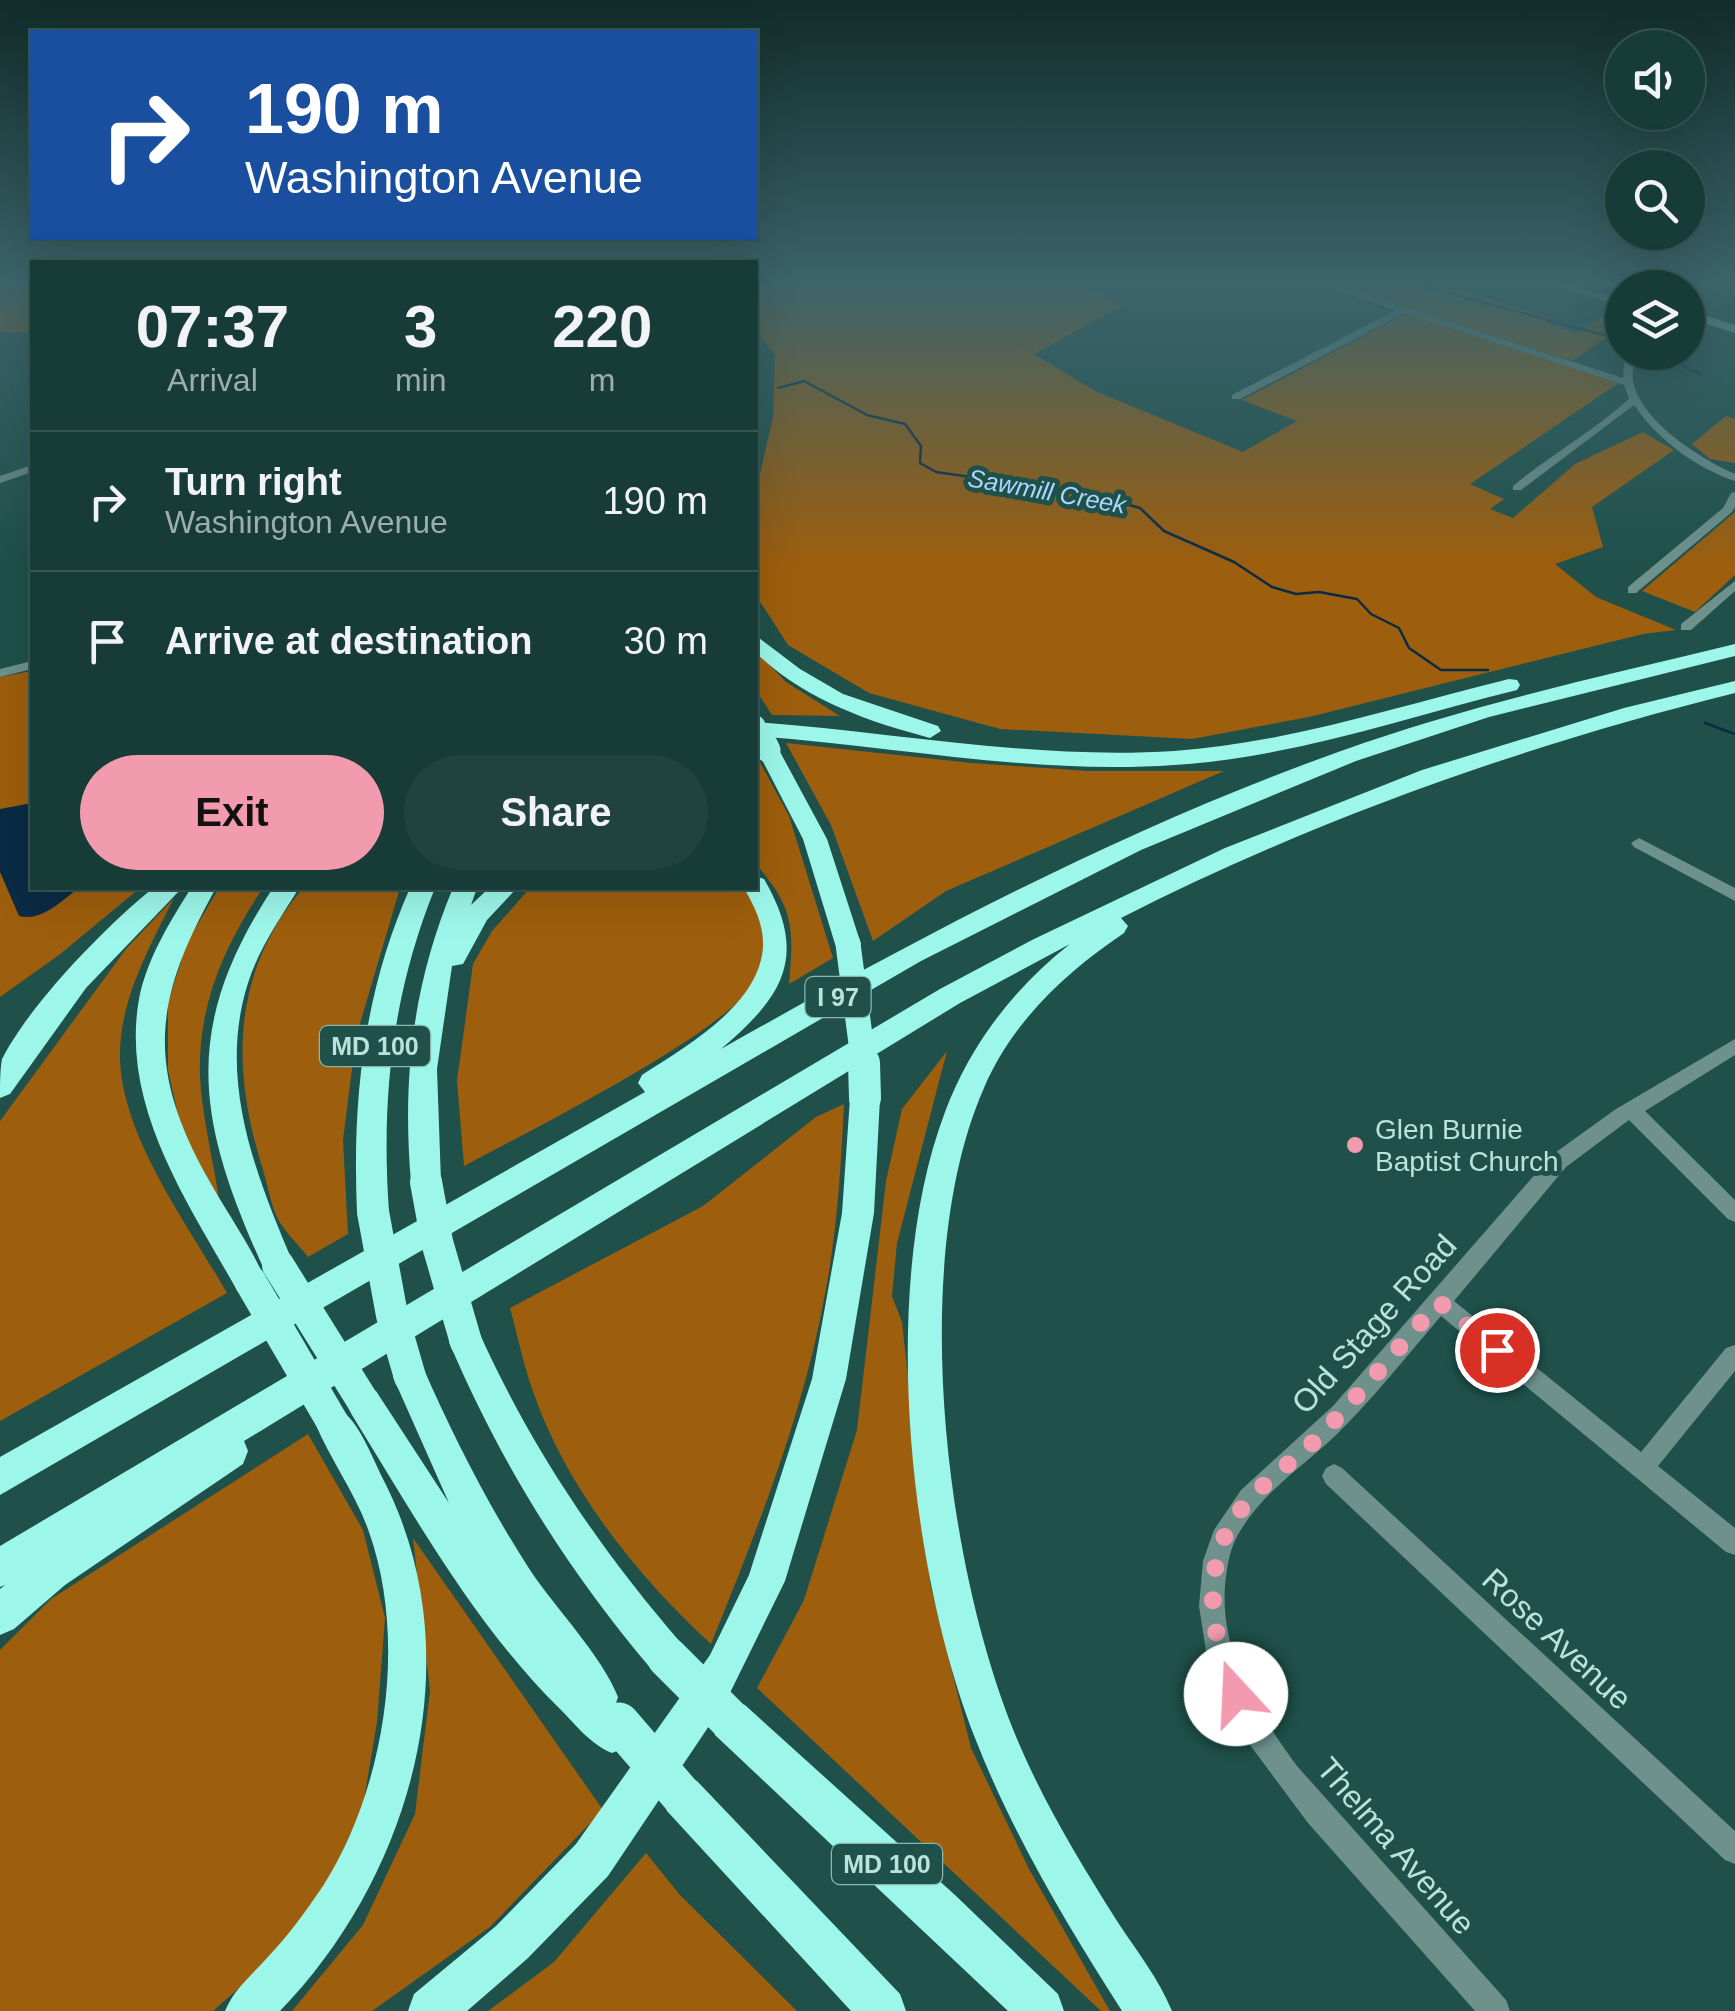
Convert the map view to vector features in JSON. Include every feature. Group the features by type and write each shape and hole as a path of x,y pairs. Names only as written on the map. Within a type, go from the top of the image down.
{"highway":[{"path":"760,735 1119,760 1232,752 1283,744 1526,681 1735,639"},
{"path":"758,643 809,684 900,724 948,736 1119,760"},
{"name":"I 97","path":"0,1477 912,954 1132,844 1348,756 1482,712 1735,650"},
{"name":"I 97","path":"0,1568 1012,962 1170,881 1294,826 1522,744 1735,688"},
{"path":"431,2011 512,1942 592,1860 724,1670 766,1581 829,1379 858,1214 865,1098 863,1039 848,944 815,839 760,735"},
{"path":"1150,2011 1056,1866 1019,1795 970,1657 952,1580 930,1417 929,1267 936,1212 958,1114 994,1041 1036,988 1091,940 1294,826"},
{"path":"0,1086 72,982 124,926 167,890"},
{"path":"202,890 171,941 150,1014 152,1085 162,1120 180,1157 264,1273 348,1413 482,1588 554,1674 682,1796 883,2011"},
{"path":"264,1273 228,1135 222,1034 230,991 244,953 285,890"},
{"name":"MD 100","path":"421,890 394,958 374,1053 368,1114 373,1212 392,1316 434,1438 493,1551 615,1728"},
{"name":"MD 100","path":"463,890 430,996 423,1040 420,1100 426,1182 440,1258 466,1342 503,1427 548,1504 620,1605 667,1657 1041,2011"},
{"path":"420,1100 433,1024 451,963 478,914 502,890"},
{"path":"107,1416 622,1102 720,1036 743,1014 771,970 776,927 758,890"},
{"path":"0,1616 51,1571 109,1530 596,1209"},
{"path":"248,2011 292,1969 341,1900 374,1834 395,1770 404,1706 406,1650 393,1548 348,1413"}],"street":[{"path":"1236,397 1269,380"},
{"path":"1618,380 1628,383"},
{"path":"1628,380 1635,399 1658,427 1698,460 1735,478"},
{"path":"1517,488 1559,452 1615,419 1635,399"},
{"path":"0,480 30,469"},
{"path":"1632,590 1728,510 1735,495"},
{"path":"1686,626 1735,585"},
{"path":"0,673 30,666"},
{"path":"1640,843 1735,895"},
{"name":"Old Stage Road","path":"1250,1724 1223,1666 1214,1618 1214,1563 1226,1529 1245,1504 1340,1414 1560,1161 1602,1126 1691,1078 1735,1046"},
{"path":"1632,1110 1735,1214"},
{"path":"1439,1302 1735,1544"},
{"path":"1642,1468 1734,1354"},
{"name":"Rose Avenue","path":"1334,1476 1735,1850"},
{"name":"Thelma Avenue","path":"1250,1724 1334,1832 1494,2011"}],"shaded area":[{"path":"774,380 1077,380 1243,452 1297,421 1242,400 1280,380 1613,380 1620,382 1470,484 1504,499 1490,509 1513,518 1575,464 1643,432 1674,450 1592,507 1603,547 1555,564 1596,597 1676,630 1643,634 1309,717 1192,739 1000,729 869,693 788,645 758,599 758,483 773,417"},
{"path":"1726,416 1735,419 1735,463 1710,459 1692,444"},
{"path":"1735,512 1735,575 1695,612 1642,591"},
{"path":"758,653 786,682 840,716 772,715 758,694"},
{"path":"30,671 30,890 138,890 59,955 0,997 0,677"},
{"path":"786,743 1088,771 1224,771 946,891 873,941 831,825"},
{"path":"758,759 789,816 833,958 789,984 789,919 758,867"},
{"path":"218,890 262,890 225,954 204,1024 201,1091 219,1199 182,1133 168,1070 168,1003 187,942"},
{"path":"302,890 399,890 356,1037 343,1140 348,1234 308,1257 282,1226 274,1209 246,1095 244,1023 250,988 279,920"},
{"path":"528,890 745,890 761,921 765,943 755,981 738,1002 708,1026 622,1081 464,1166 457,1081 473,964 492,931"},
{"path":"174,898 130,995 121,1036 123,1087 144,1149 227,1293 0,1421 0,1121 126,949"},
{"path":"947,1051 897,1243 892,1296 902,1322 930,1583 971,1748 1029,1869 1110,2011 1101,2011 757,1688 804,1600 857,1430 886,1181 902,1109"},
{"path":"844,1104 835,1223 816,1339 777,1472 711,1644 632,1561 566,1466 535,1397 510,1308 703,1206 816,1117"},
{"path":"308,1434 363,1530 385,1618 377,1722 363,1806 325,1890 274,1957 213,2011 0,2011 0,1650 51,1599"},
{"path":"413,1538 603,1810 490,1927 372,2011 292,2011 363,1925 415,1814 430,1691"},
{"path":"646,1853 680,1895 797,2011 488,2011 554,1962"}],"water":[{"path":"30,803 30,890 76,890 36,916 19,916 0,872 0,809"}],"waterway":[{"name":"Sawmill Creek","path":"778,388 804,381 867,415 905,424 921,446 920,463 936,472 1091,494 1140,508 1164,531 1234,562 1272,587 1296,594 1319,592 1357,599 1371,614 1399,628 1409,648 1441,670 1488,670"},
{"name":"Sawmill Creek","path":"1705,723 1735,734"}],"place":[{"name":"Glen Burnie Baptist Church","path":"1355,1145"}],"route":[{"path":"1236,1694 1223,1666 1214,1618 1214,1563 1226,1529 1245,1504 1340,1414 1439,1302 1497,1350"}]}
